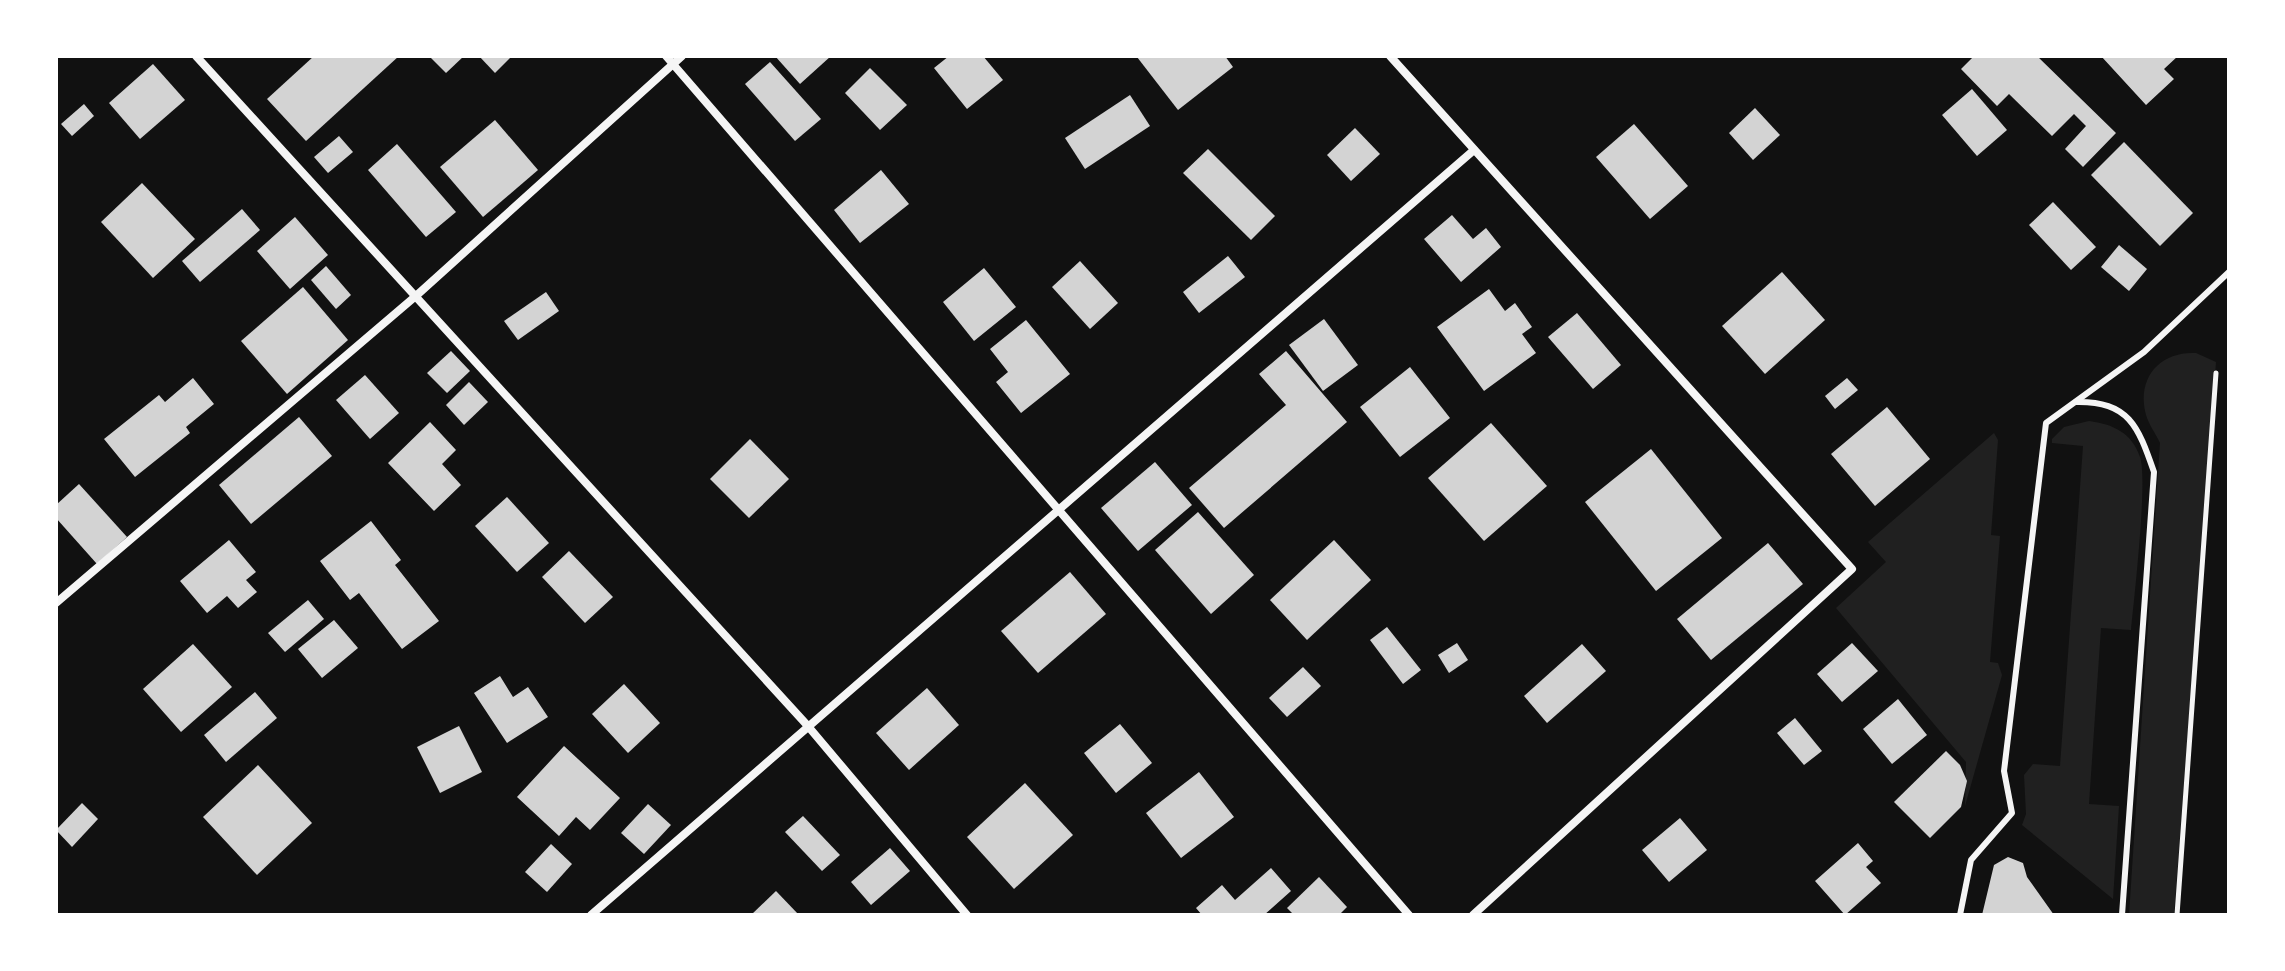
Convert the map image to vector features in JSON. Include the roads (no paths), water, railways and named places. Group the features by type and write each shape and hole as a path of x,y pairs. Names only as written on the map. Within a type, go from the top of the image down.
{"street":[{"path":"196,56 807,725 967,915"},
{"path":"56,603 417,295 670,60 682,56"},
{"path":"1390,56 1852,569 1473,915"},
{"path":"670,60 1409,915"},
{"path":"591,915 1058,507 1474,150"}],"lane":[{"path":"1960,915 1971,860 2012,813 2004,771 2046,423 2144,352 2229,272"},
{"path":"2076,402 2105,401 2139,428 2154,472 2122,915"}]}
